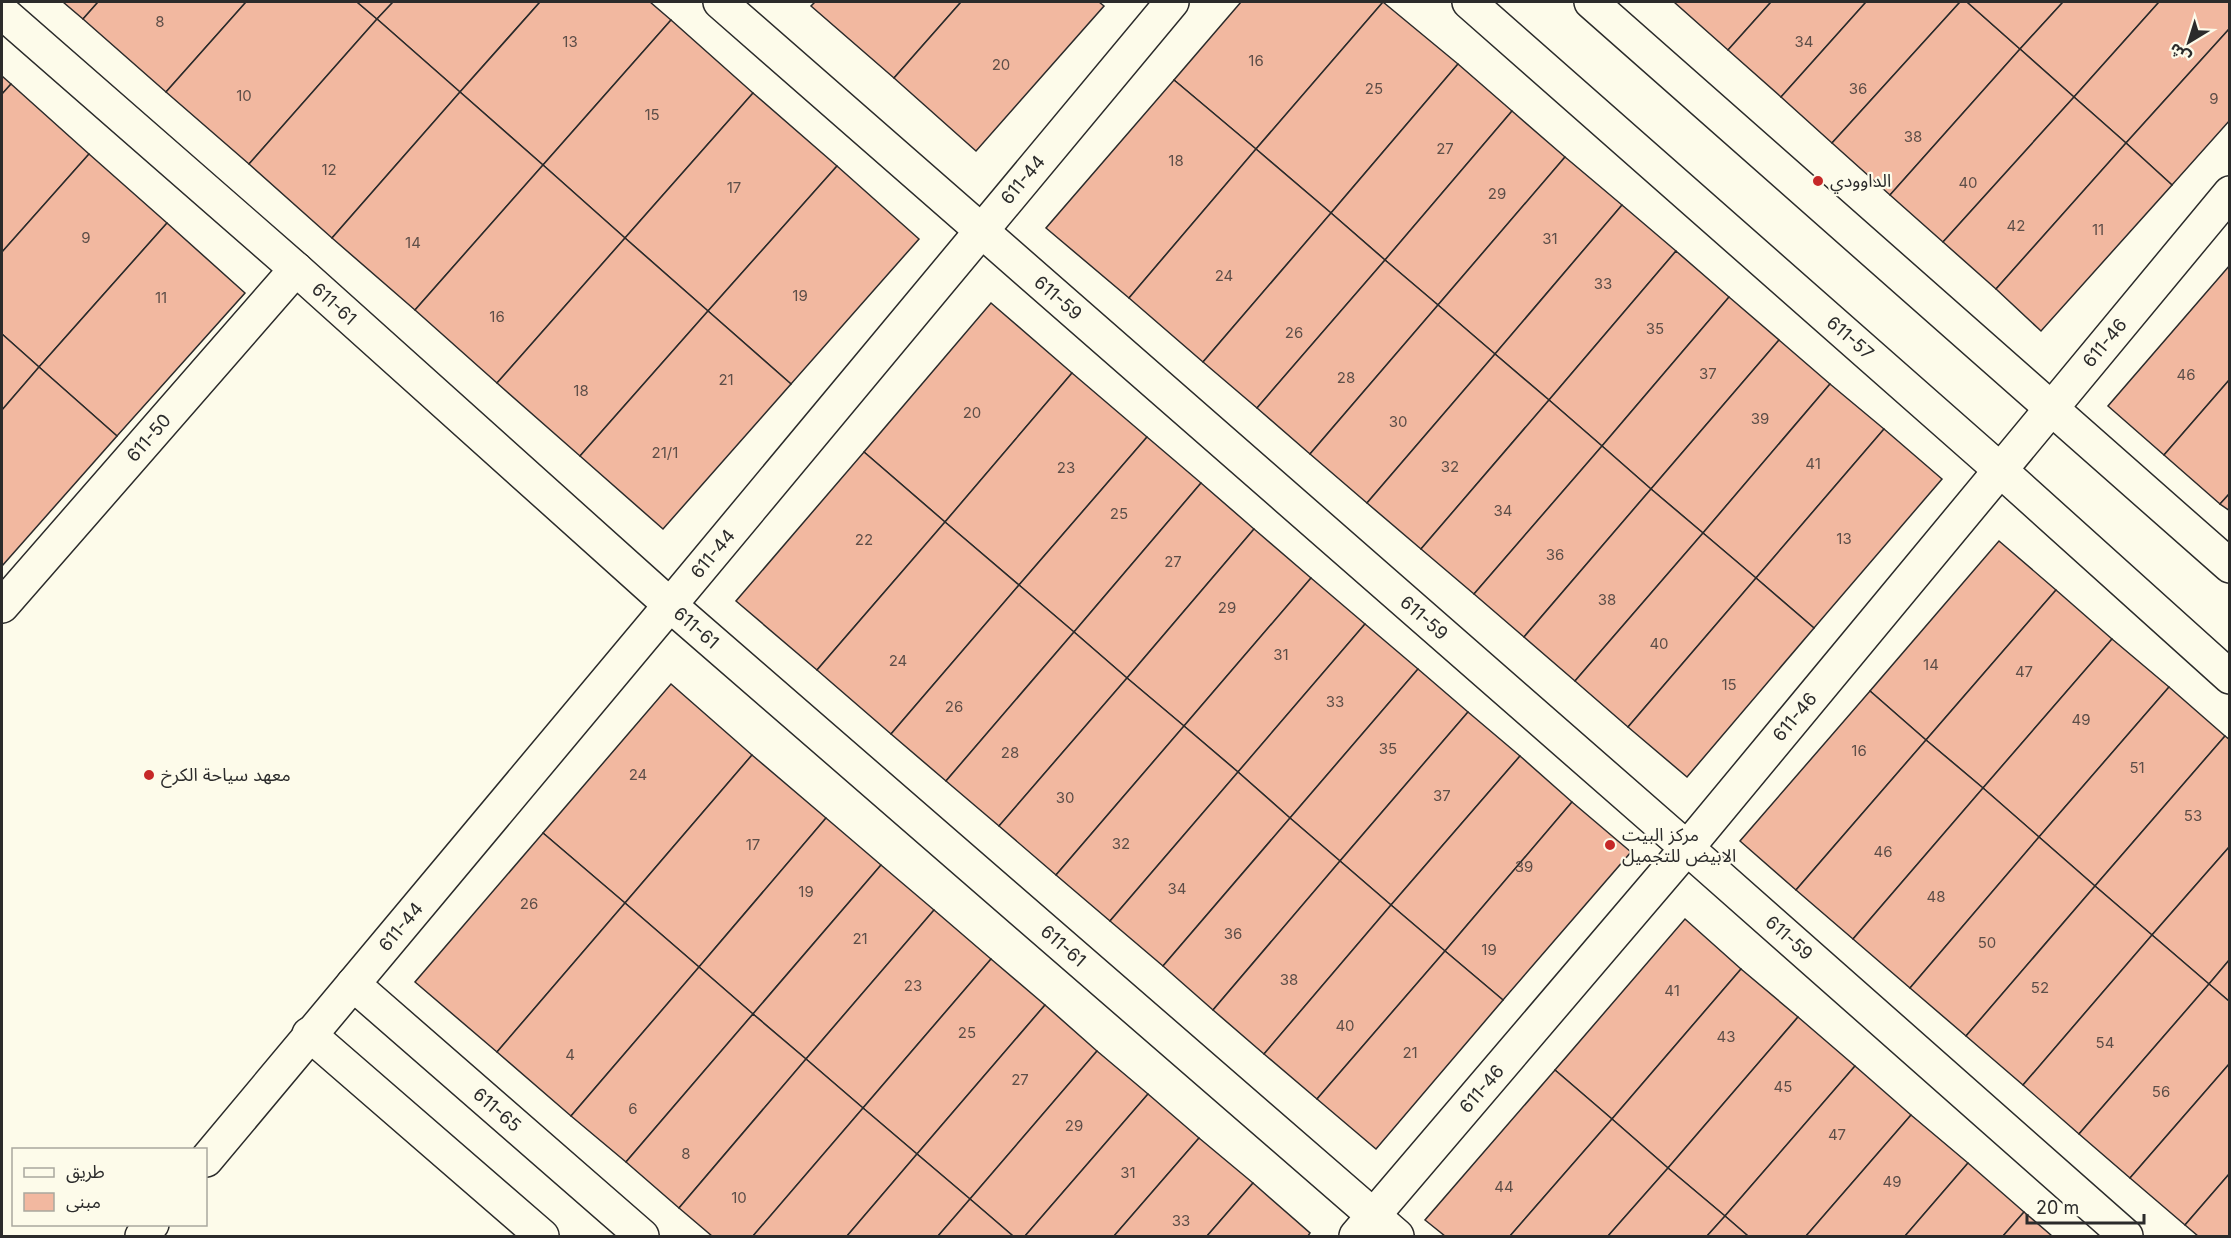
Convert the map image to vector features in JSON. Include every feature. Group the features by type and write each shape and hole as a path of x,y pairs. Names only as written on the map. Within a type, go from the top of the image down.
{"street":[{"name":"611-59","path":"720,2 1687,848 2126,1236"},
{"name":"611-44","path":"207,1159 1172,2"},
{"name":"611-57","path":"1469,2 1999,470 2229,677"},
{"path":"1591,2 2229,566"},
{"name":"611-61","path":"2,12 296,269 670,606 1375,1229"},
{"name":"611-46","path":"1375,1229 2229,193"},
{"name":"611-50","path":"2,606 296,269"},
{"name":"611-65","path":"353,984 642,1236"},
{"path":"309,1035 508,1226 542,1236"}],"building":[{"path":"63,2 98,2 83,19"},
{"path":"98,2 246,2 166,92 83,19"},
{"path":"246,2 357,2 377,19 249,164 166,92"},
{"path":"357,2 393,2 377,19"},
{"path":"393,2 540,2 460,92 377,19"},
{"path":"540,2 650,2 671,20 543,165 460,92"},
{"path":"815,2 961,2 894,78 811,6"},
{"path":"961,2 1099,2 1104,6 976,151 894,78"},
{"path":"1241,2 1383,2 1256,149 1174,80"},
{"path":"1383,2 1458,64 1331,213 1256,149"},
{"path":"1674,2 1771,2 1728,50"},
{"path":"1771,2 1866,2 1781,97 1728,50"},
{"path":"1866,2 1960,2 1832,143 1781,97"},
{"path":"1960,2 1967,2 2020,49 1890,195 1832,143"},
{"path":"1967,2 2063,2 2020,49"},
{"path":"2063,2 2159,2 2074,97 2020,49"},
{"path":"2159,2 2230,2 2230,28 2126,143 2074,97"},
{"path":"377,19 460,92 332,238 249,164"},
{"path":"671,20 753,93 625,238 543,165"},
{"path":"2230,28 2230,120 2172,185 2126,143"},
{"path":"2020,49 2074,97 1943,242 1890,195"},
{"path":"1458,64 1512,111 1385,260 1331,213"},
{"path":"2,76 11,84 2,94"},
{"path":"1174,80 1256,149 1129,298 1046,228"},
{"path":"11,84 89,154 2,252 2,94"},
{"path":"460,92 543,165 415,310 332,238"},
{"path":"753,93 837,166 708,311 625,238"},
{"path":"2074,97 2126,143 1996,289 1943,242"},
{"path":"1512,111 1565,157 1438,305 1385,260"},
{"path":"2126,143 2172,185 2041,331 1996,289"},
{"path":"1256,149 1331,213 1203,362 1129,298"},
{"path":"89,154 167,223 39,367 2,334 2,252"},
{"path":"1565,157 1622,205 1495,354 1438,305"},
{"path":"543,165 625,238 497,383 415,310"},
{"path":"837,166 919,239 791,384 708,311"},
{"path":"1622,205 1676,251 1549,400 1495,354"},
{"path":"1331,213 1385,260 1257,408 1203,362"},
{"path":"167,223 245,293 117,436 39,367"},
{"path":"625,238 708,311 580,456 497,383"},
{"path":"1676,251 1729,297 1602,446 1549,400"},
{"path":"1385,260 1438,305 1310,454 1257,408"},
{"path":"2230,265 2230,379 2164,455 2108,406"},
{"path":"1729,297 1779,340 1651,489 1602,446"},
{"path":"991,303 1072,373 945,522 864,452"},
{"path":"1438,305 1495,354 1367,503 1310,454"},
{"path":"708,311 791,384 663,529 580,456"},
{"path":"2,334 39,367 2,410"},
{"path":"1779,340 1830,384 1703,533 1651,489"},
{"path":"1495,354 1549,400 1421,549 1367,503"},
{"path":"39,367 117,436 2,566 2,410"},
{"path":"1072,373 1147,437 1019,585 945,522"},
{"path":"2230,379 2230,493 2220,504 2164,455"},
{"path":"1830,384 1884,429 1756,578 1703,533"},
{"path":"1549,400 1602,446 1474,594 1421,549"},
{"path":"1884,429 1942,479 1814,628 1756,578"},
{"path":"1147,437 1201,483 1074,632 1019,585"},
{"path":"1602,446 1651,489 1524,637 1474,594"},
{"path":"864,452 945,522 817,670 736,601"},
{"path":"1201,483 1254,529 1127,678 1074,632"},
{"path":"1651,489 1703,533 1575,681 1524,637"},
{"path":"2230,493 2230,511 2220,504"},
{"path":"945,522 1019,585 891,734 817,670"},
{"path":"1254,529 1311,578 1184,726 1127,678"},
{"path":"1703,533 1756,578 1628,727 1575,681"},
{"path":"1999,541 2056,590 1926,740 1870,691"},
{"path":"1311,578 1365,624 1238,772 1184,726"},
{"path":"1756,578 1814,628 1687,777 1628,727"},
{"path":"1019,585 1074,632 946,781 891,734"},
{"path":"2056,590 2112,639 1983,788 1926,740"},
{"path":"1365,624 1418,669 1290,818 1238,772"},
{"path":"1074,632 1127,678 999,826 946,781"},
{"path":"2112,639 2169,687 2039,837 1983,788"},
{"path":"1418,669 1468,712 1340,861 1290,818"},
{"path":"1127,678 1184,726 1056,875 999,826"},
{"path":"671,684 752,755 625,903 543,833"},
{"path":"2169,687 2225,736 2095,886 2039,837"},
{"path":"1870,691 1926,740 1796,890 1740,841"},
{"path":"1468,712 1520,756 1391,905 1340,861"},
{"path":"1184,726 1238,772 1110,921 1056,875"},
{"path":"2225,736 2230,740 2230,846 2152,935 2095,886"},
{"path":"1926,740 1983,788 1853,939 1796,890"},
{"path":"752,755 826,818 699,967 625,903"},
{"path":"1520,756 1572,802 1445,951 1391,905"},
{"path":"1238,772 1290,818 1163,966 1110,921"},
{"path":"1983,788 2039,837 1910,988 1853,939"},
{"path":"1572,802 1631,852 1503,1000 1445,951"},
{"path":"826,818 881,865 753,1014 699,967"},
{"path":"1290,818 1340,861 1213,1010 1163,966"},
{"path":"543,833 625,903 497,1052 415,982"},
{"path":"2039,837 2095,886 1966,1036 1910,988"},
{"path":"2230,846 2230,959 2209,984 2152,935"},
{"path":"1340,861 1391,905 1264,1054 1213,1010"},
{"path":"881,865 934,910 806,1059 753,1014"},
{"path":"2095,886 2152,935 2023,1085 1966,1036"},
{"path":"625,903 699,967 571,1116 497,1052"},
{"path":"1391,905 1445,951 1317,1099 1264,1054"},
{"path":"934,910 991,959 863,1108 806,1059"},
{"path":"1685,919 1741,969 1612,1119 1555,1070"},
{"path":"2152,935 2209,984 2079,1134 2023,1085"},
{"path":"1445,951 1503,1000 1376,1149 1317,1099"},
{"path":"991,959 1045,1005 917,1154 863,1108"},
{"path":"2230,959 2230,1002 2209,984"},
{"path":"699,967 753,1014 626,1162 571,1116"},
{"path":"1741,969 1798,1017 1668,1168 1612,1119"},
{"path":"2209,984 2230,1002 2230,1063 2130,1178 2079,1134"},
{"path":"1045,1005 1097,1051 970,1199 917,1154"},
{"path":"753,1014 806,1059 679,1208 626,1162"},
{"path":"1798,1017 1855,1066 1725,1216 1668,1168"},
{"path":"1097,1051 1148,1094 1025,1236 1013,1236 970,1199"},
{"path":"806,1059 863,1108 753,1236 712,1236 679,1208"},
{"path":"2230,1063 2230,1173 2185,1225 2130,1178"},
{"path":"1855,1066 1911,1115 1806,1236 1748,1236 1725,1216"},
{"path":"1555,1070 1612,1119 1510,1236 1445,1236 1425,1220"},
{"path":"1148,1094 1199,1138 1114,1236 1025,1236"},
{"path":"863,1108 917,1154 847,1236 753,1236"},
{"path":"1911,1115 1968,1163 1905,1236 1806,1236"},
{"path":"1612,1119 1668,1168 1608,1236 1510,1236"},
{"path":"1199,1138 1253,1183 1207,1236 1114,1236"},
{"path":"917,1154 970,1199 938,1236 847,1236"},
{"path":"1968,1163 2024,1212 2003,1236 1905,1236"},
{"path":"1668,1168 1725,1216 1707,1236 1608,1236"},
{"path":"2230,1173 2230,1236 2198,1236 2185,1225"},
{"path":"1253,1183 1310,1233 1308,1236 1207,1236"},
{"path":"970,1199 1013,1236 938,1236"},
{"path":"2024,1212 2052,1236 2003,1236"},
{"path":"1725,1216 1748,1236 1707,1236"}],"place":[{"name":"الداوودي","path":"1818,181"},
{"name":"معهد سياحة الكرخ","path":"149,775"},
{"name":"مركز البيت الابيض للتجميل","path":"1610,845"}]}
